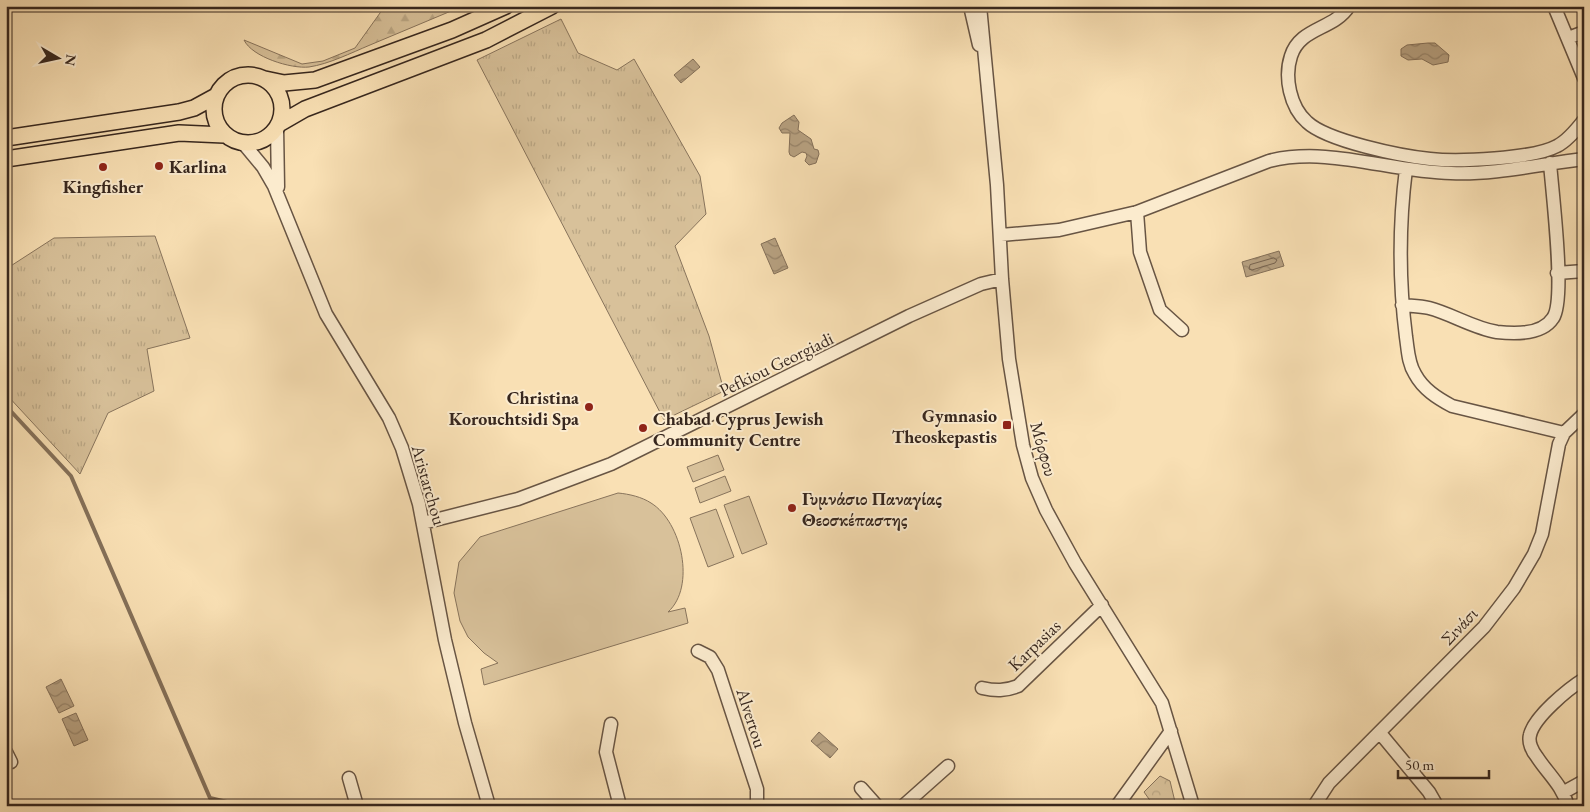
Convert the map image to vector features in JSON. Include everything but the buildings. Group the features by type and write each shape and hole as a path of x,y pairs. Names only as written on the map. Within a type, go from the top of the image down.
{"main road":[{"path":"224,135 215,118 214,103 216,96 227,81 236,76 247,74 284,83 315,80 452,30 506,6"},
{"path":"6,159 178,133 224,135 243,143 251,144 266,139 278,126 305,109 486,40 552,6"},
{"path":"265,79 272,84 281,98 282,116 278,126"},
{"path":"6,138 179,112 194,108 216,96"}],"street":[{"name":"Μόρφου","path":"970,6 974,30 985,64"},
{"name":"Μόρφου","path":"980,6 1001,235 1002,279 1017,419 1032,478 1048,514 1162,703 1192,806"},
{"path":"1349,6 1336,21 1303,37 1295,45 1290,58 1289,87 1293,102 1308,123 1318,130 1358,143 1431,159 1481,159 1539,152 1558,146 1584,120"},
{"path":"1554,6 1584,78"},
{"path":"1568,38 1584,32"},
{"name":"Aristarchou","path":"278,126 276,159 278,194"},
{"name":"Aristarchou","path":"243,143 269,176 326,314 389,418 412,481 423,523 445,640 465,723 489,806"},
{"path":"1001,235 1059,230 1137,212 1260,165 1287,157 1302,155 1449,174 1486,173 1584,159"},
{"path":"1402,305 1428,308 1496,332 1524,333 1540,328 1552,320 1558,303 1558,273 1550,163"},
{"path":"1406,169 1402,200 1402,305 1410,363 1423,386 1438,398 1466,411 1564,433 1584,414"},
{"path":"1137,212 1140,252 1160,310 1182,330"},
{"path":"1558,273 1584,272"},
{"name":"Pefkiou Georgiadi","path":"423,523 518,499 611,464 909,316 981,284 1002,279"},
{"name":"Σινάσι","path":"1314,806 1329,783 1484,627 1525,571 1542,534 1555,459 1564,433"},
{"name":"Karpasias","path":"982,688 996,691 1009,690 1018,686 1102,605"},
{"name":"Alvertou","path":"698,651 710,657 718,670 757,789 757,806"},
{"path":"1568,806 1564,792 1536,756 1530,743 1530,736 1542,716 1558,699 1584,679"},
{"path":"610,724 606,752 620,806"},
{"path":"1117,806 1170,731"},
{"path":"1380,733 1430,792 1437,806"},
{"path":"6,752 11,762 6,763"},
{"path":"903,806 948,766"},
{"path":"349,778 357,806"},
{"path":"1564,792 1584,782"},
{"path":"861,788 877,806"}],"green space":[{"path":"385,6 407,6 418,10 419,6 463,6 340,58 309,67 292,66 263,57 248,46 244,40 302,64 323,61 355,48"},
{"path":"561,19 578,53 617,70 634,59 700,176 706,214 675,246 709,336 724,391 664,420 477,60"},
{"path":"155,236 190,338 147,349 154,391 108,413 80,474 6,394 6,269 54,238"},
{"path":"718,455 724,470 693,482 687,467"},
{"path":"725,476 731,491 700,503 695,488"},
{"path":"618,493 635,496 651,503 662,512 671,525 682,555 683,572 682,587 677,601 668,612 685,608 688,623 484,685 481,669 498,663 484,653 468,637 460,621 454,593 459,562 480,537"},
{"path":"749,496 767,544 742,554 724,505"},
{"path":"716,509 734,557 708,567 690,518"},
{"path":"1160,776 1170,781 1176,806 1154,806 1144,792"}],"water":[{"path":"1435,43 1449,55 1448,62 1433,65 1422,59 1408,60 1401,56 1401,49 1407,45"},
{"path":"693,59 700,67 681,83 674,75"},
{"path":"794,115 799,122 798,130 811,139 814,149 818,150 819,154 816,163 809,165 805,161 806,153 802,152 794,157 790,155 790,133 782,133 779,128 782,123"},
{"path":"775,238 788,268 774,274 761,244"},
{"path":"1279,251 1284,266 1246,277 1242,262"},
{"path":"61,679 74,706 59,713 46,687"},
{"path":"76,713 88,740 74,746 62,719"},
{"path":"819,732 838,749 830,758 811,741"}],"waterway":[{"path":"6,406 71,476 210,798 244,806"}],"place":[{"name":"Karlina","path":"159,166"},
{"name":"Kingfisher","path":"103,167"},
{"name":"Christina Korouchtsidi Spa","path":"589,407"},
{"name":"Gymnasio Theoskepastis","path":"1007,425"},
{"name":"Chabad Cyprus Jewish Community Centre","path":"643,428"},
{"name":"Γυμνάσιο Παναγίας Θεοσκέπαστης","path":"792,508"}]}
